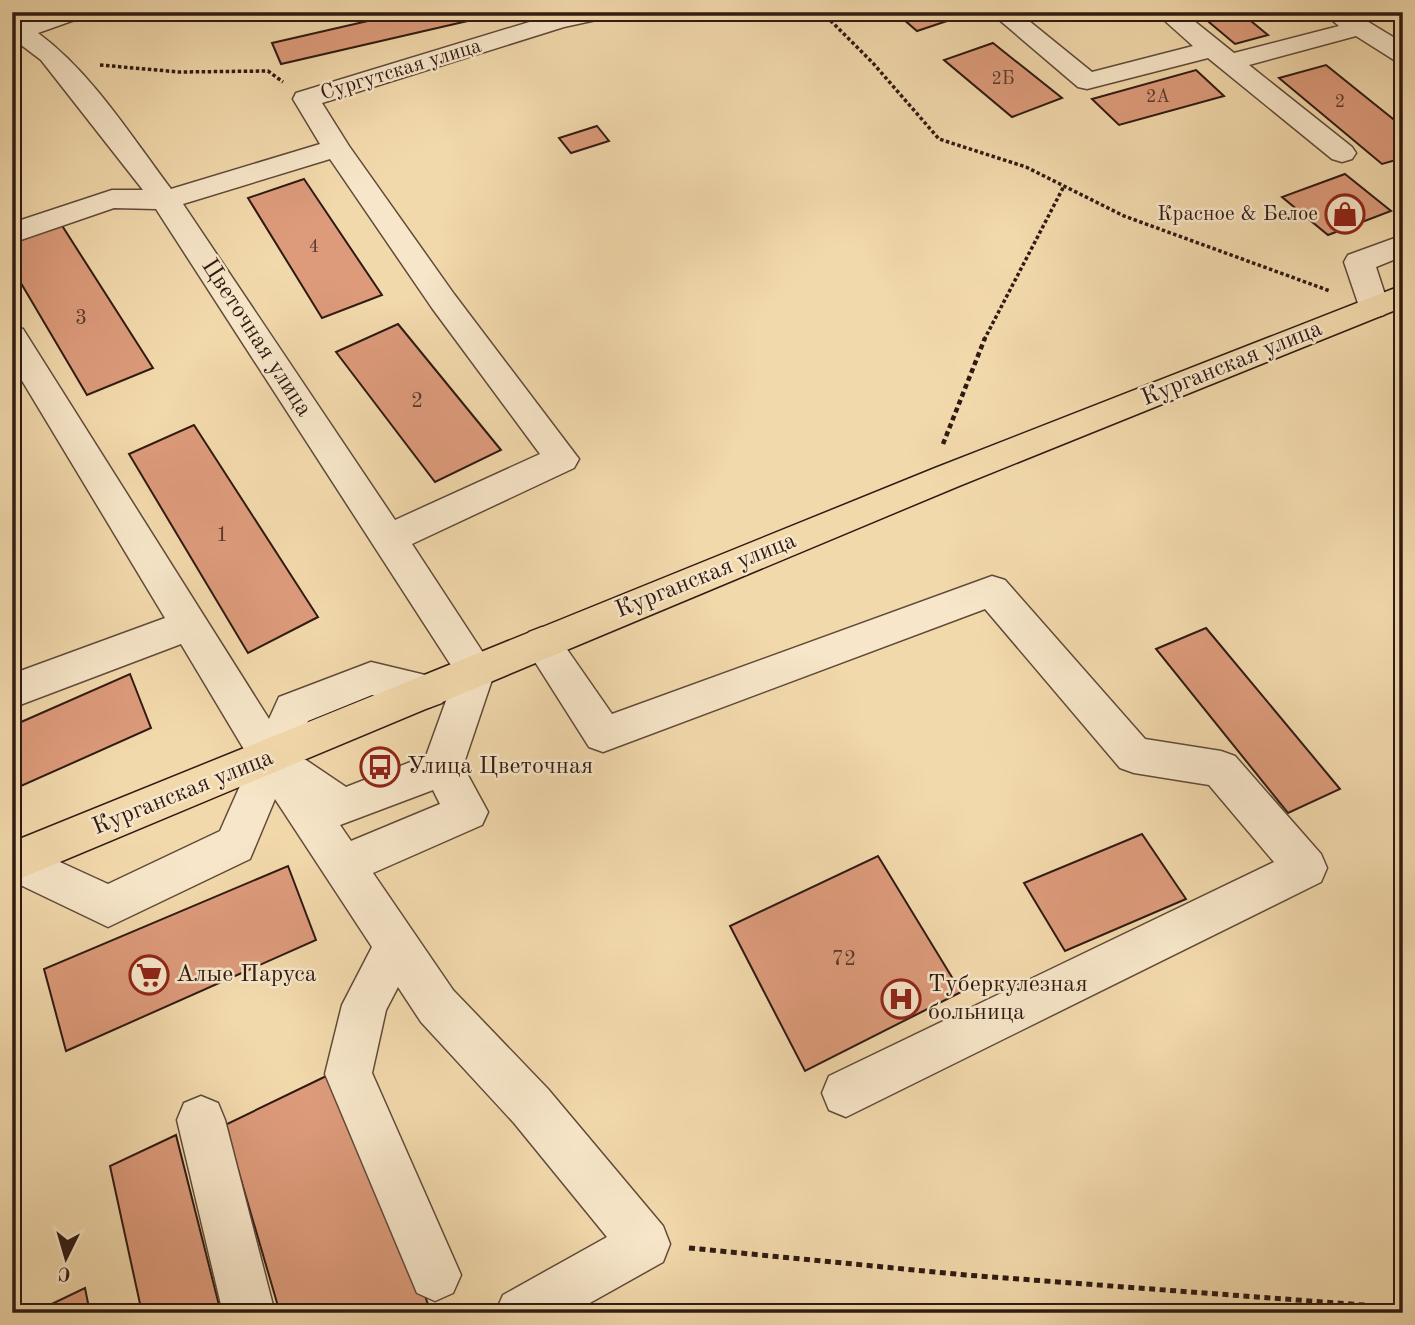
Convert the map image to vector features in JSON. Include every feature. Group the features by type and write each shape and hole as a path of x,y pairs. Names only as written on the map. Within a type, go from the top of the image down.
{"main road":[{"name":"Курганская улица","path":"428,691 950,476 1388,301"},
{"name":"Курганская улица","path":"13,862 271,758"}],"street":[{"path":"15,22 75,12"},
{"name":"Сургутская улица","path":"388,540 562,458 443,301 306,99 558,21 601,12"},
{"path":"1002,12 1087,80 1359,28"},
{"path":"1167,12 1342,153"},
{"path":"1335,12 1403,54"},
{"name":"Цветочная улица","path":"15,22 58,64 166,200 476,671"},
{"path":"12,233 112,199 166,200 337,148"},
{"path":"1388,301 1359,262 1403,245"},
{"path":"12,337 271,758 345,864 438,1006 531,1106 645,1244 521,1313"},
{"path":"542,643 603,735 992,591 1134,755 1221,769 1306,868 846,1093"},
{"path":"12,691 189,625"},
{"path":"345,864 467,812 442,768 476,671"},
{"path":"13,862 108,906 235,845 293,709 370,678 428,691"},
{"path":"271,758 342,807 442,768"},
{"path":"397,944 365,1005 348,1074 435,1275"},
{"path":"201,1120 249,1313"}],"path":[{"path":"822,12 872,62 939,139 1026,167 1124,216 1388,301"},
{"path":"58,64 85,63 179,72 268,71 306,99"},
{"path":"950,476 943,440 980,348 1064,186"},
{"path":"645,1244 966,1275 1403,1308"}],"building":[{"path":"407,12 498,14 281,64 272,43"},
{"path":"895,12 965,12 968,14 917,31"},
{"path":"1197,12 1240,12 1268,35 1235,44"},
{"path":"993,43 1062,98 1012,117 944,60"},
{"path":"1326,65 1403,127 1403,158 1382,164 1279,78"},
{"path":"1196,70 1224,96 1119,125 1092,99"},
{"path":"597,126 609,141 571,153 559,138"},
{"path":"1345,174 1391,211 1328,235 1282,197"},
{"path":"304,179 382,295 322,318 248,198"},
{"path":"61,224 153,368 87,395 12,268 12,243"},
{"path":"398,324 501,450 435,482 336,352"},
{"path":"194,425 318,617 248,653 129,454"},
{"path":"1206,628 1340,789 1288,813 1156,649"},
{"path":"130,674 151,728 12,790 12,726"},
{"path":"1142,834 1186,899 1065,951 1024,883"},
{"path":"878,856 961,992 805,1071 730,926"},
{"path":"288,866 316,940 66,1051 44,969"},
{"path":"345,1067 431,1313 280,1313 225,1125"},
{"path":"176,1135 221,1313 142,1313 110,1166"},
{"path":"85,1288 90,1313 33,1313"}],"place":[{"name":"Красное & Белое","path":"1345,214"},
{"name":"Улица Цветочная","path":"380,767"},
{"name":"Алые Паруса","path":"149,975"},
{"name":"Туберкулезная больница","path":"901,999"}]}
